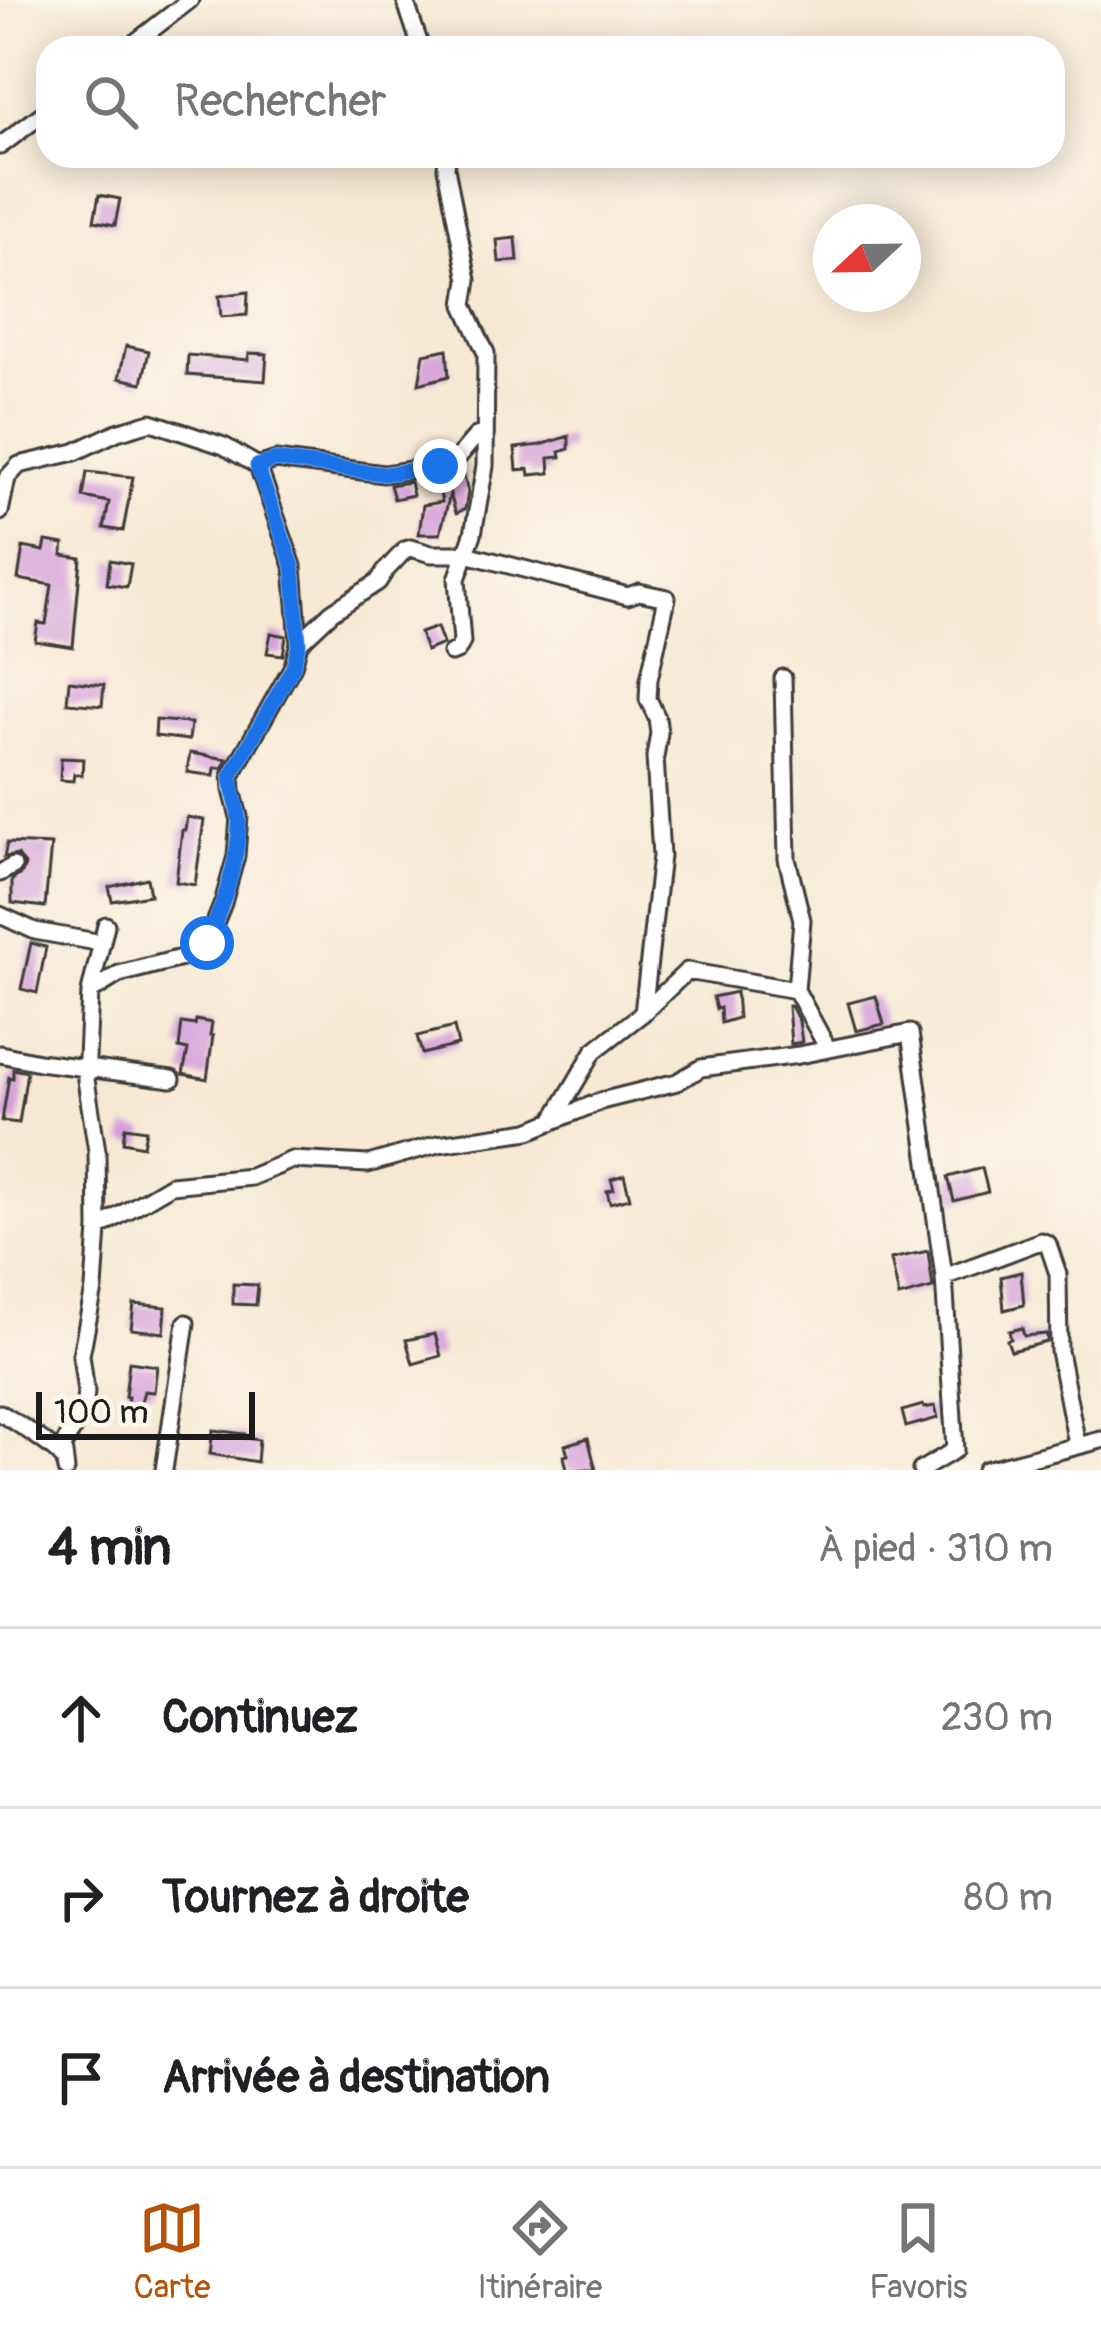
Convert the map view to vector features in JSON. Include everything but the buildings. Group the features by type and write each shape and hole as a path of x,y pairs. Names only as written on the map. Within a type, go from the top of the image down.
{"street":[{"path":"144,36 190,0"},
{"path":"405,0 417,36"},
{"path":"0,146 36,119"},
{"path":"446,168 468,280 464,305 486,353 485,466 473,534 458,579 462,642 451,653"},
{"path":"0,512 7,478 20,465 75,452 151,422 224,446 257,466 293,566 299,643 293,667 231,776 239,817 236,856 207,943 197,954 119,974 90,992"},
{"path":"257,466 276,460 384,474 453,463 476,436 485,433"},
{"path":"299,643 332,612 378,583 411,548 431,554 466,554 628,596 635,592 668,598 649,679 648,699 657,718 661,856 643,1013"},
{"path":"783,678 787,859 802,920 796,990 828,1049"},
{"path":"0,915 35,931 102,943"},
{"path":"64,1464 63,1446 84,1410 86,1392 81,1355 92,1306 98,1228 97,1151 86,1068 90,992 106,925"},
{"path":"552,1122 594,1051 687,970 796,990"},
{"path":"98,1228 171,1185 251,1177 292,1160 368,1164 438,1144 530,1131 601,1101 677,1082 700,1068 910,1033 944,1277 955,1450 921,1470"},
{"path":"0,1054 172,1079"},
{"path":"944,1277 1041,1241 1048,1244 1058,1274 1059,1352 1077,1444"},
{"path":"164,1470 185,1323"},
{"path":"0,1413 56,1449 64,1464"},
{"path":"986,1470 1101,1440"}],"route":[{"path":"207,943 236,856 239,817 231,776 293,667 299,643 293,566 257,466 276,460 384,474 440,466"}]}
